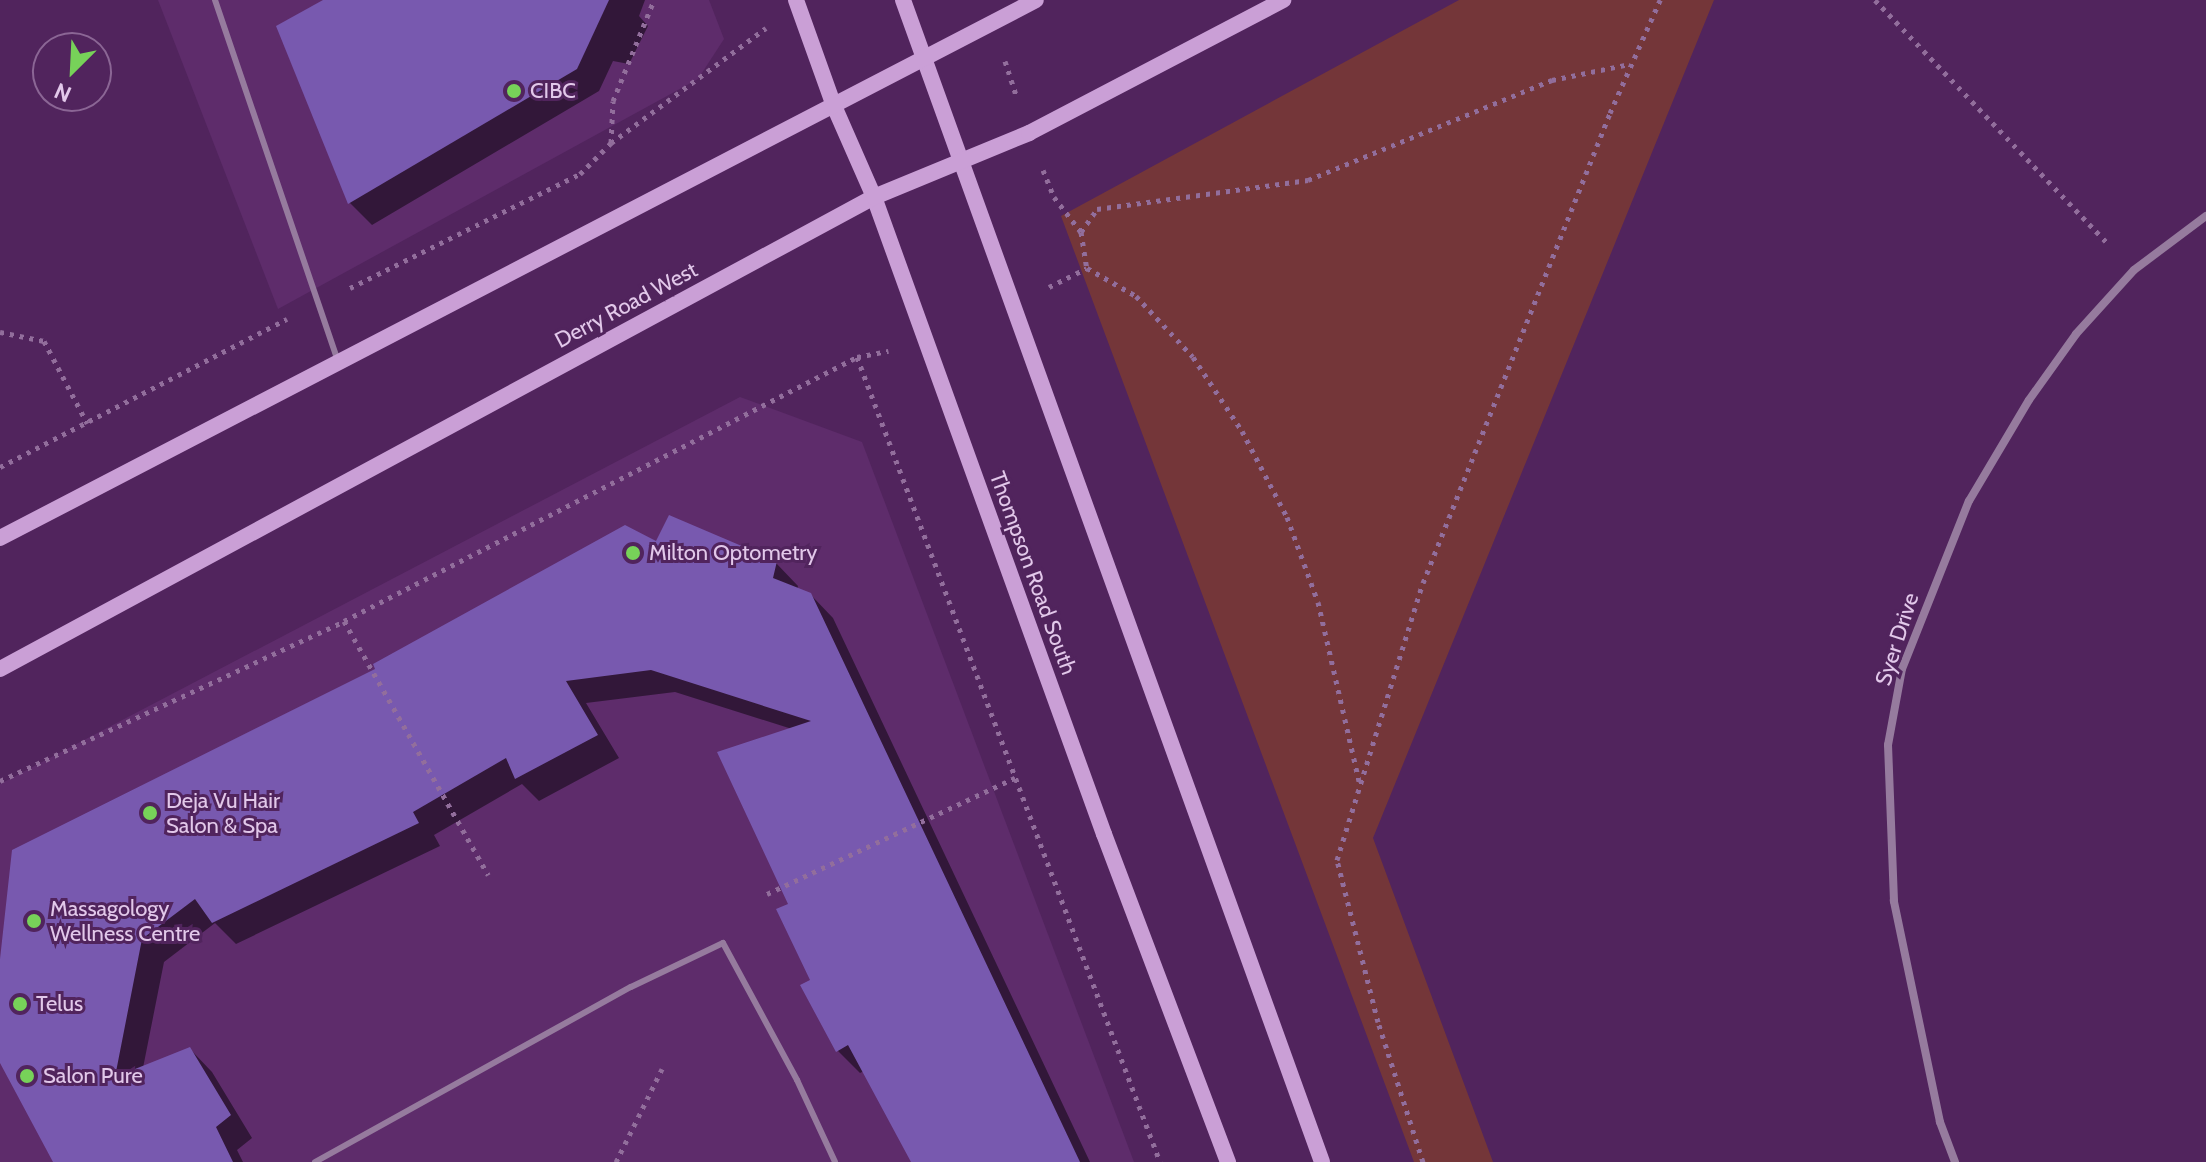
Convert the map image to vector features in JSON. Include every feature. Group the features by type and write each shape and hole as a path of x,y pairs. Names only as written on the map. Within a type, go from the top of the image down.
{"main road":[{"path":"903,0 1322,1162"},
{"path":"0,538 1036,0"},
{"name":"Derry Road West","path":"0,669 874,197 1029,133 1283,0"},
{"name":"Thompson Road South","path":"797,3 834,106 874,197 1104,834 1228,1162"}],"street":[{"name":"Syer Drive","path":"1955,1162 1940,1122 1894,901 1888,745 1902,669 1969,501 2037,389 2076,334 2134,270 2206,216"}],"lane":[{"path":"215,0 338,363"},
{"path":"315,1162 631,987 723,943 797,1080 835,1162"}],"path":[{"path":"611,143 613,101 654,0"},
{"path":"1423,1162 1378,1022 1337,860 1423,583 1631,64 1660,0"},
{"path":"1875,0 2134,270"},
{"path":"0,467 318,303 580,174 611,143 797,3"},
{"path":"1087,268 1081,232 1097,209 1308,180 1552,80 1631,64"},
{"path":"1012,306 1087,268"},
{"path":"1087,268 1136,296 1193,357 1242,431 1287,517 1318,602 1360,786"},
{"path":"0,332 44,341 87,423"},
{"path":"0,781 344,621 857,357 927,342"},
{"path":"857,357 1160,1162"},
{"path":"344,621 488,875"},
{"path":"767,894 1015,778"},
{"path":"616,1162 662,1069"}],"shaded area":[{"path":"158,0 709,0 724,39 698,79 278,309"},
{"path":"1459,0 1714,0 1373,838 1493,1162 1414,1162 1061,216"},
{"path":"740,397 862,442 1134,1162 0,1162 0,784"}],"building":[{"path":"323,0 609,0 577,69 348,204 276,26"},
{"path":"669,515 777,561 773,578 811,593 1080,1162 911,1162 848,1045 836,1052 800,985 810,980 776,909 788,904 717,752 811,721 651,670 566,681 598,735 515,779 506,758 413,812 419,823 212,923 195,899 142,939 115,1077 190,1047 231,1115 216,1127 233,1162 53,1162 0,1063 0,959 12,850 375,669 373,664 625,525 656,541"}],"place":[{"name":"CIBC","path":"514,91"},
{"name":"Milton Optometry","path":"633,553"},
{"name":"Deja Vu Hair Salon & Spa","path":"150,813"},
{"name":"Massagology Wellness Centre","path":"34,921"},
{"name":"Telus","path":"20,1004"},
{"name":"Salon Pure","path":"27,1076"}]}
